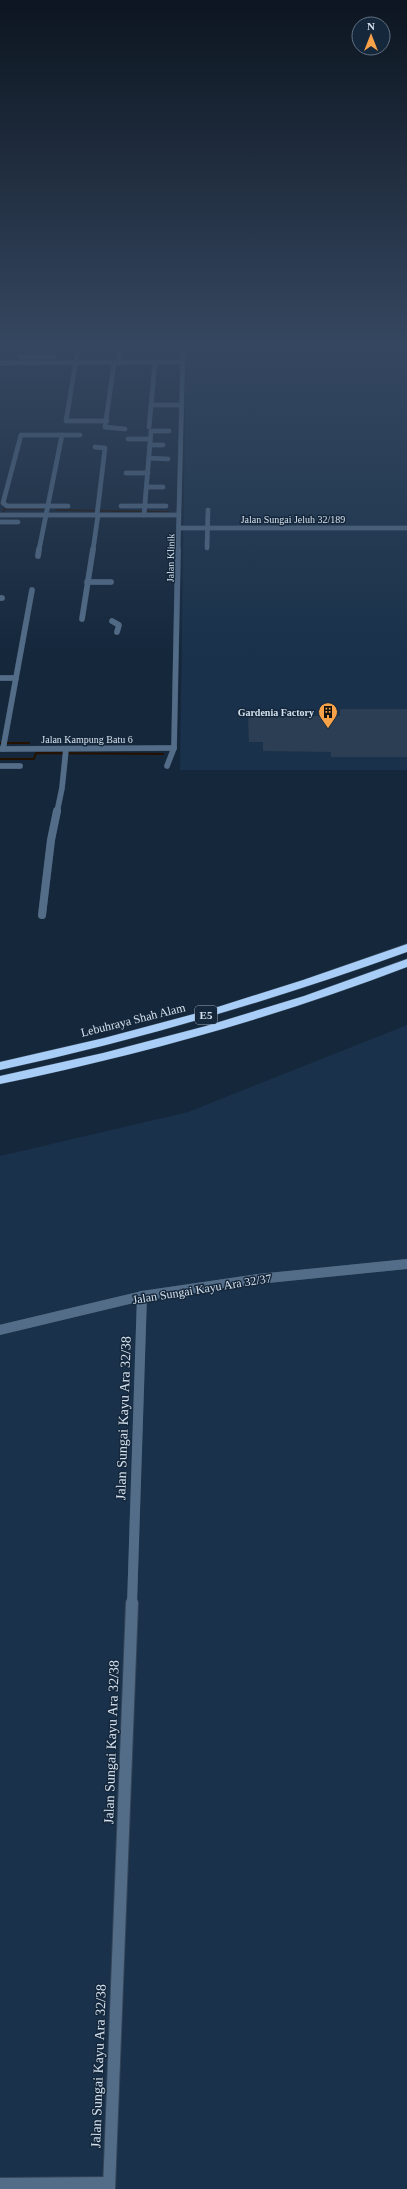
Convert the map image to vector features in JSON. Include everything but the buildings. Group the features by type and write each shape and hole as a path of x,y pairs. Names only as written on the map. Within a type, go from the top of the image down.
{"highway":[{"name":"Lebuhraya Shah Alam","path":"0,1066 198,1018 295,987 407,948"},
{"name":"E5","path":"0,1080 123,1052 214,1027 295,1003 407,963"}],"street":[{"path":"16,450 3,503 7,506 68,506"},
{"path":"38,556 59,450"},
{"path":"82,619 98,513 105,450"},
{"path":"145,511 150,450"},
{"name":"Jalan Klinik","path":"167,766 174,748 181,450"},
{"path":"149,458 168,459"},
{"path":"126,473 148,473"},
{"path":"146,487 163,487"},
{"path":"121,506 145,511 180,515"},
{"path":"0,515 47,515 145,511 166,506"},
{"path":"207,548 208,510"},
{"path":"0,522 18,522"},
{"name":"Jalan Sungai Jeluh 32/189","path":"179,528 407,528"},
{"path":"87,582 111,582"},
{"path":"2,746 32,590"},
{"path":"112,621 119,625 117,632"},
{"path":"0,678 16,678"},
{"name":"Jalan Kampung Batu 6","path":"2,746 66,749 174,748"},
{"path":"42,915 51,840 62,788 66,749"},
{"path":"0,766 20,766"},
{"name":"Jalan Sungai Kayu Ara 32/37","path":"0,1330 142,1296 258,1279 407,1264"},
{"name":"Jalan Sungai Kayu Ara 32/38","path":"109,2186 139,1415 142,1296"},
{"path":"0,2184 109,2186"}],"shaded area":[{"path":"185,450 407,450 407,770 180,770"},
{"path":"407,1025 407,2189 0,2189 0,1156 188,1112"}],"waterway":[{"path":"0,513 3,513 4,509 43,509"},
{"path":"56,510 169,512"},
{"path":"0,743 29,743"},
{"path":"0,759 34,759 36,753 163,754"}],"place":[{"name":"Gardenia Factory","path":"328,729"}]}
